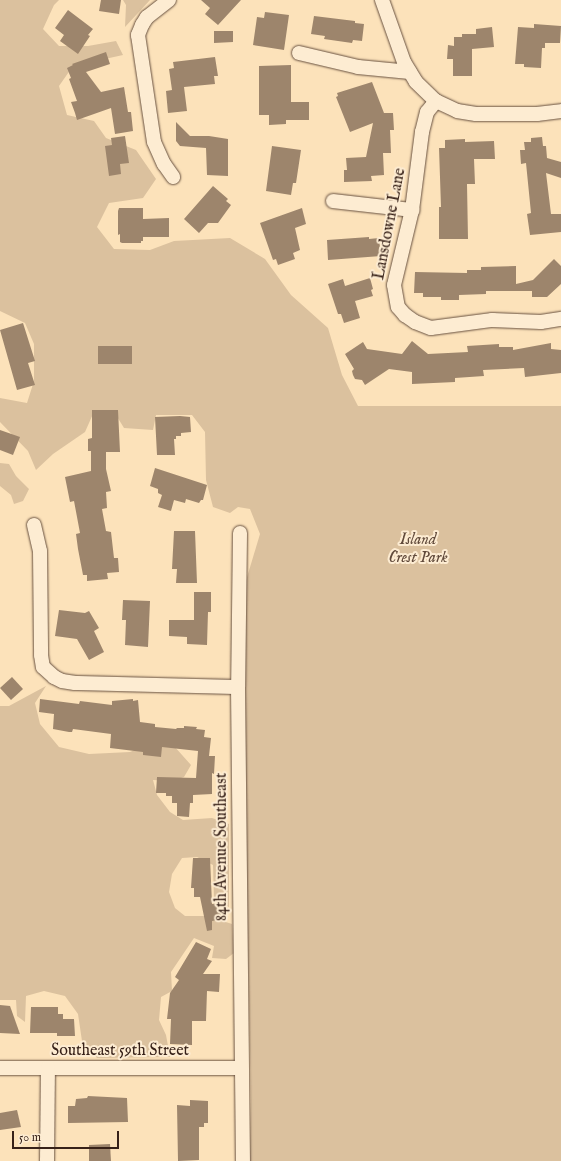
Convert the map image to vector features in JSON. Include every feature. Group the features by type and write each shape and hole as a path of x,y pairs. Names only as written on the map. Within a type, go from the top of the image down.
{"street":[{"path":"169,0 147,17 138,35 154,142 164,164 173,178"},
{"path":"382,0 404,62 428,95 436,101 457,111 476,114 537,114 561,111"},
{"path":"299,53 358,67 410,72"},
{"name":"Lansdowne Lane","path":"436,101 427,112 422,132 412,210 394,284 398,307 405,315 415,322 431,328 492,320 541,322 561,319"},
{"path":"333,201 412,210"},
{"path":"34,525 40,551 41,655 43,667 54,677 62,681 74,683 238,687"},
{"name":"84th Avenue Southeast","path":"240,533 238,687 243,1161"},
{"name":"Southeast 59th Street","path":"0,1068 241,1068"},
{"path":"47,1161 48,1068"}],"green space":[{"name":"Island Crest Park","path":"0,0 59,0 54,5 43,29 59,46 88,46 116,41 123,55 73,66 59,86 67,115 94,121 106,138 136,150 156,179 143,198 109,203 97,227 114,249 150,250 174,241 230,238 265,259 291,295 328,328 342,375 358,406 561,406 561,1161 250,1161 251,1100 246,849 245,584 260,534 250,509 238,507 230,513 213,507 206,480 205,432 192,415 156,415 153,430 124,428 116,415 93,414 85,432 53,454 36,470 28,451 0,422 0,398 27,403 34,381 34,344 25,323 0,311"},
{"path":"123,0 150,0 125,27 126,5"},
{"path":"0,463 9,464 16,476 29,489 23,501 14,504 11,495 0,486"},
{"path":"46,686 35,703 40,724 59,747 89,754 130,752 174,733 174,746 191,765 184,777 172,781 153,780 157,795 170,812 183,820 212,818 229,824 229,907 214,900 213,865 197,857 182,858 172,874 169,892 175,908 185,916 207,916 232,924 234,953 226,959 212,958 214,946 194,938 171,972 172,991 161,997 159,1020 166,1035 170,1057 97,1058 82,1041 78,1014 65,996 44,991 26,996 25,1022 17,1016 16,1000 0,1000 0,706 9,706"}],"building":[{"path":"101,0 121,0 119,14 99,11"},
{"path":"201,0 241,0 218,25 205,14 210,8"},
{"path":"68,10 93,29 88,35 90,36 78,54 60,41 64,35 55,28"},
{"path":"265,12 289,15 284,50 253,45 257,17 264,18"},
{"path":"314,16 355,21 355,23 364,24 362,41 353,40 352,43 324,39 325,36 311,34"},
{"path":"534,24 561,26 560,43 545,43 545,48 542,48 541,68 524,67 524,64 515,64 518,27 534,28"},
{"path":"492,27 494,47 472,49 472,76 453,76 453,59 447,59 448,45 454,46 454,37 462,37 462,34 476,34 476,29"},
{"path":"214,31 233,31 233,42 214,43"},
{"path":"106,52 110,64 86,72 101,92 124,87 128,112 131,112 133,131 115,134 111,108 77,120 71,102 77,101 69,79 71,78 67,68 73,65 72,64"},
{"path":"215,57 218,76 214,76 215,84 184,87 187,111 168,113 166,91 172,90 169,69 174,68 173,62"},
{"path":"291,65 291,102 309,102 309,120 286,120 286,124 269,125 269,115 259,115 259,66"},
{"path":"372,82 384,113 393,113 394,130 390,130 391,153 383,153 384,175 371,176 372,181 344,182 344,170 347,170 346,158 366,157 373,123 350,132 336,97 338,96 337,93"},
{"path":"176,122 190,136 209,136 228,139 228,176 207,175 206,148 180,146 176,141"},
{"path":"125,136 129,163 120,164 121,174 109,176 105,146 112,145 111,138"},
{"path":"542,137 543,146 546,146 547,158 561,162 561,178 546,173 551,214 561,214 561,232 530,235 527,214 531,213 526,163 521,164 520,150 525,150 524,142 531,142 531,138"},
{"path":"465,139 465,142 494,141 495,159 474,159 475,184 467,184 468,239 439,239 439,207 441,207 439,148 445,148 445,140"},
{"path":"272,146 301,150 296,183 293,183 291,195 266,191"},
{"path":"213,186 228,199 226,201 231,205 218,223 208,223 199,233 184,219"},
{"path":"119,208 143,208 143,219 169,218 169,237 143,237 143,241 141,241 141,243 120,242 120,234 118,235"},
{"path":"302,208 306,224 295,228 300,250 293,253 295,259 278,265 276,259 273,260 260,223"},
{"path":"369,237 369,239 379,238 381,256 328,260 327,240"},
{"path":"554,259 561,266 561,284 547,297 532,297 532,291 486,291 486,294 459,295 459,300 441,300 441,297 423,297 423,293 414,293 415,272 467,273 467,270 481,270 481,267 516,266 516,284 533,280"},
{"path":"370,278 373,296 355,301 360,318 344,323 341,314 338,314 328,284 343,279 345,286"},
{"path":"23,323 35,361 28,363 35,385 17,390 0,330"},
{"path":"412,341 428,354 468,352 467,346 499,344 499,347 513,347 513,350 551,343 551,349 561,350 561,373 525,377 524,368 483,370 484,376 455,378 455,382 412,384 412,372 389,369 365,385 362,380 355,379 352,371 354,369 345,354 363,342 367,349 402,354"},
{"path":"98,346 132,346 132,364 98,364"},
{"path":"92,410 118,410 120,452 106,452 106,469 111,491 106,492 107,508 102,509 106,531 111,532 114,558 118,558 119,572 107,573 108,579 87,581 87,575 83,575 78,549 76,534 80,533 74,501 70,502 65,477 91,471 91,451 88,451 88,439 92,438"},
{"path":"155,417 190,417 191,432 181,433 181,436 176,436 176,439 174,439 175,455 157,455"},
{"path":"0,430 20,437 13,455 0,450"},
{"path":"155,468 207,485 203,500 199,503 186,499 185,503 174,500 171,511 158,507 162,495 158,493 158,489 150,486"},
{"path":"174,531 195,531 197,583 176,583 177,569 172,569"},
{"path":"194,592 211,592 211,612 208,612 207,645 187,644 187,637 169,636 169,620 194,620"},
{"path":"123,600 150,601 148,647 125,645 126,620 122,620"},
{"path":"59,610 85,613 89,611 99,628 94,631 104,652 89,660 77,639 55,636"},
{"path":"12,677 23,689 11,700 0,688"},
{"path":"40,699 79,704 80,701 112,705 112,701 133,699 133,701 138,700 140,722 155,724 155,727 176,729 184,728 184,726 197,727 196,729 205,730 204,737 211,738 209,756 215,756 214,774 212,773 212,794 193,795 193,803 190,803 189,817 177,816 177,803 172,803 172,796 166,796 166,793 156,793 157,777 196,778 198,751 162,747 161,757 143,755 143,752 110,748 111,734 73,729 72,732 69,732 53,729 54,714 39,712"},
{"path":"193,858 210,858 212,904 218,903 222,919 212,921 212,930 207,931 200,897 194,897 194,888 191,888"},
{"path":"196,942 211,949 207,959 212,961 203,974 220,974 219,992 207,991 206,1021 192,1021 192,1045 170,1044 171,1019 167,1019 170,993 179,980 175,977"},
{"path":"0,1005 10,1006 20,1034 0,1033"},
{"path":"31,1007 58,1007 58,1014 63,1014 63,1019 74,1019 75,1036 57,1036 57,1033 30,1033"},
{"path":"88,1096 127,1098 128,1122 68,1123 68,1106 75,1106 76,1099 87,1098"},
{"path":"190,1100 208,1101 208,1123 204,1123 204,1127 199,1127 199,1160 178,1161 177,1105 190,1106"},
{"path":"17,1110 21,1127 0,1130 0,1113"},
{"path":"110,1144 111,1161 89,1161 89,1145"}]}
